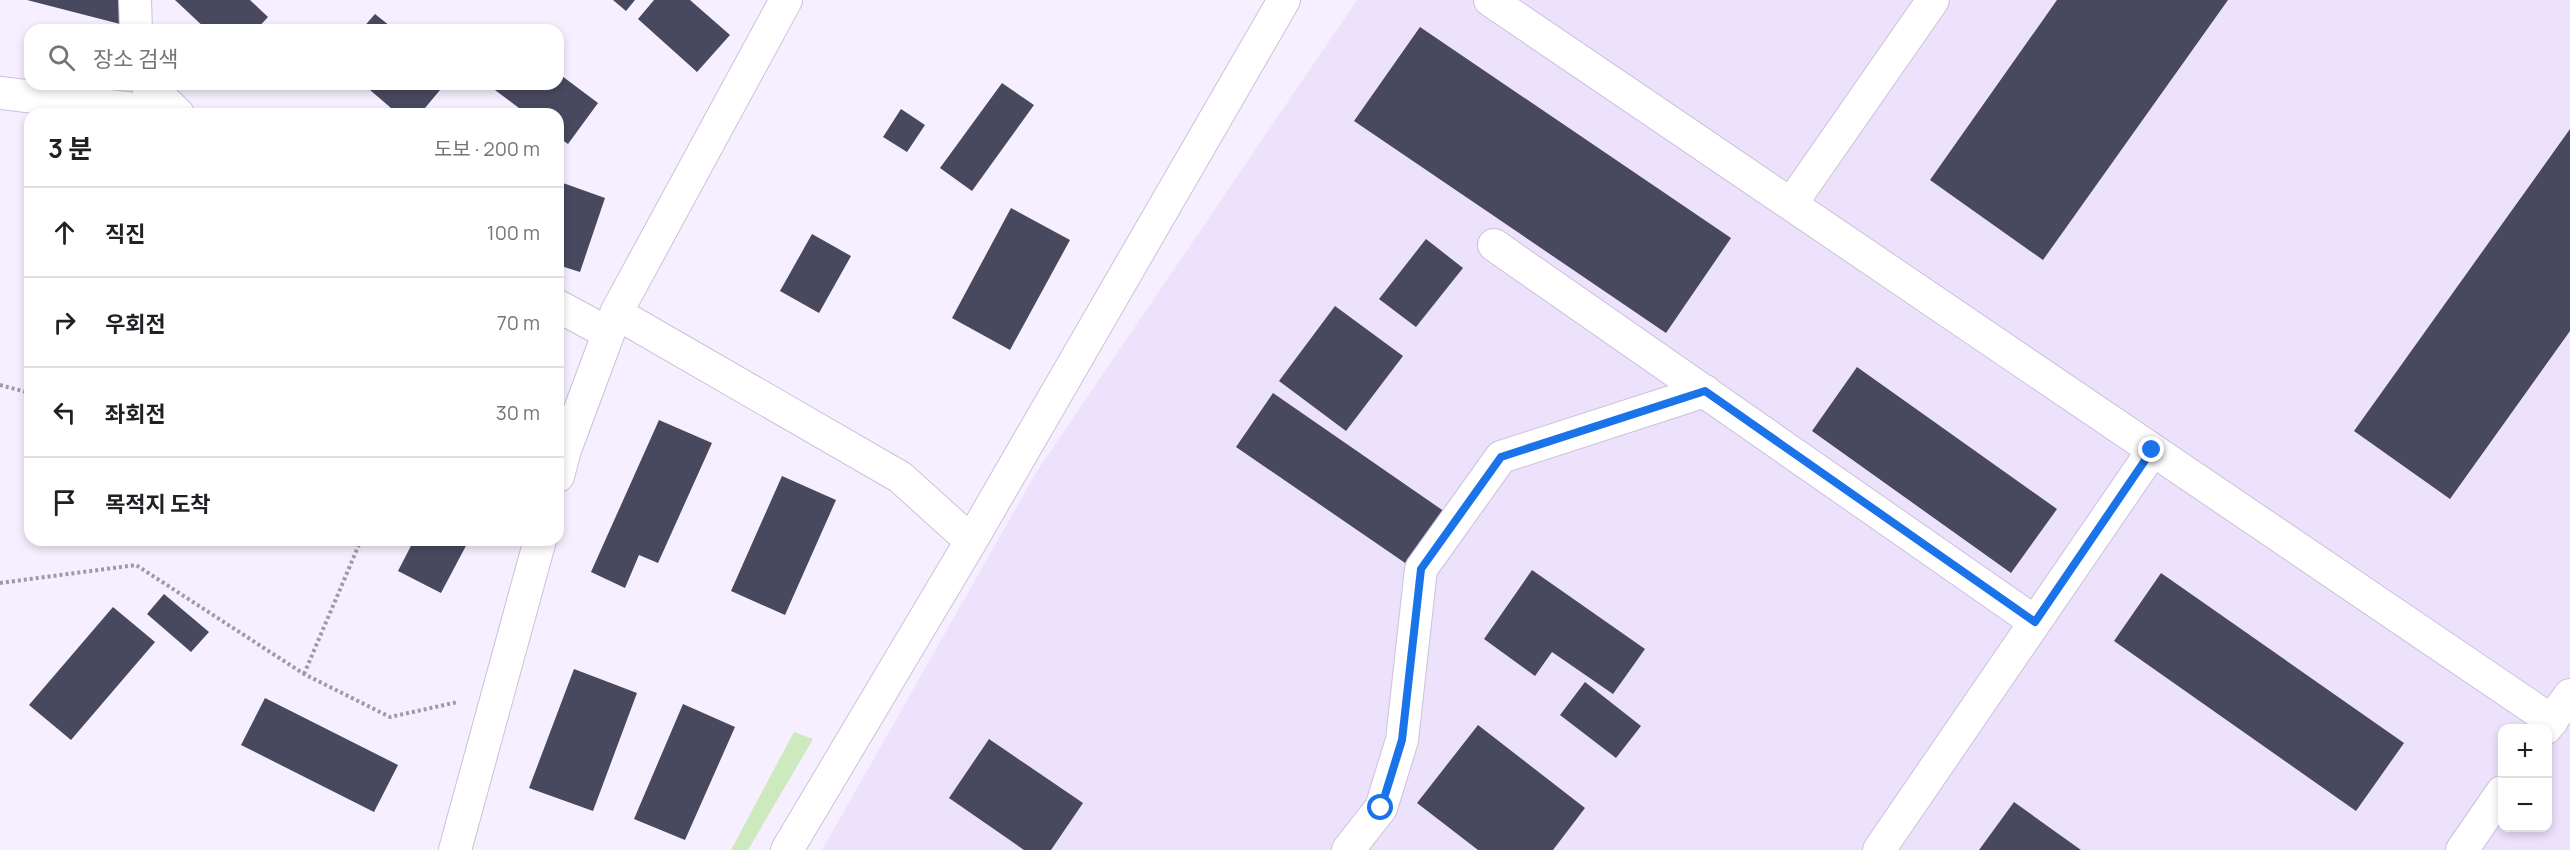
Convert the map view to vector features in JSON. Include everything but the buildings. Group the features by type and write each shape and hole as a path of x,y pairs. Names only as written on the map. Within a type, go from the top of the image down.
{"street":[{"path":"135,0 136,24"},
{"path":"564,454 612,323 786,0"},
{"path":"787,850 971,541 1284,0"},
{"path":"1490,0 2152,450 2548,724"},
{"path":"1791,204 1933,0"},
{"path":"153,90 171,108"},
{"path":"0,93 126,108"},
{"path":"1494,245 2035,622"},
{"path":"564,308 612,323 900,477 971,541"},
{"path":"1348,850 1381,808 1402,740 1421,569 1501,457 1705,391"},
{"path":"1879,850 2152,450"},
{"path":"455,850 538,546"},
{"path":"2550,724 2570,695"},
{"path":"2462,850 2498,798"}],"path":[{"path":"0,386 24,392"},
{"path":"304,674 358,546"},
{"path":"0,583 136,566 304,674 390,717 498,693"}],"shaded area":[{"path":"1357,0 2570,0 2570,850 822,850 1037,471"}],"green space":[{"path":"794,732 813,739 748,850 731,850"}],"route":[{"path":"1381,808 1402,740 1421,569 1501,457 1705,391 2035,622 2152,450"}]}
